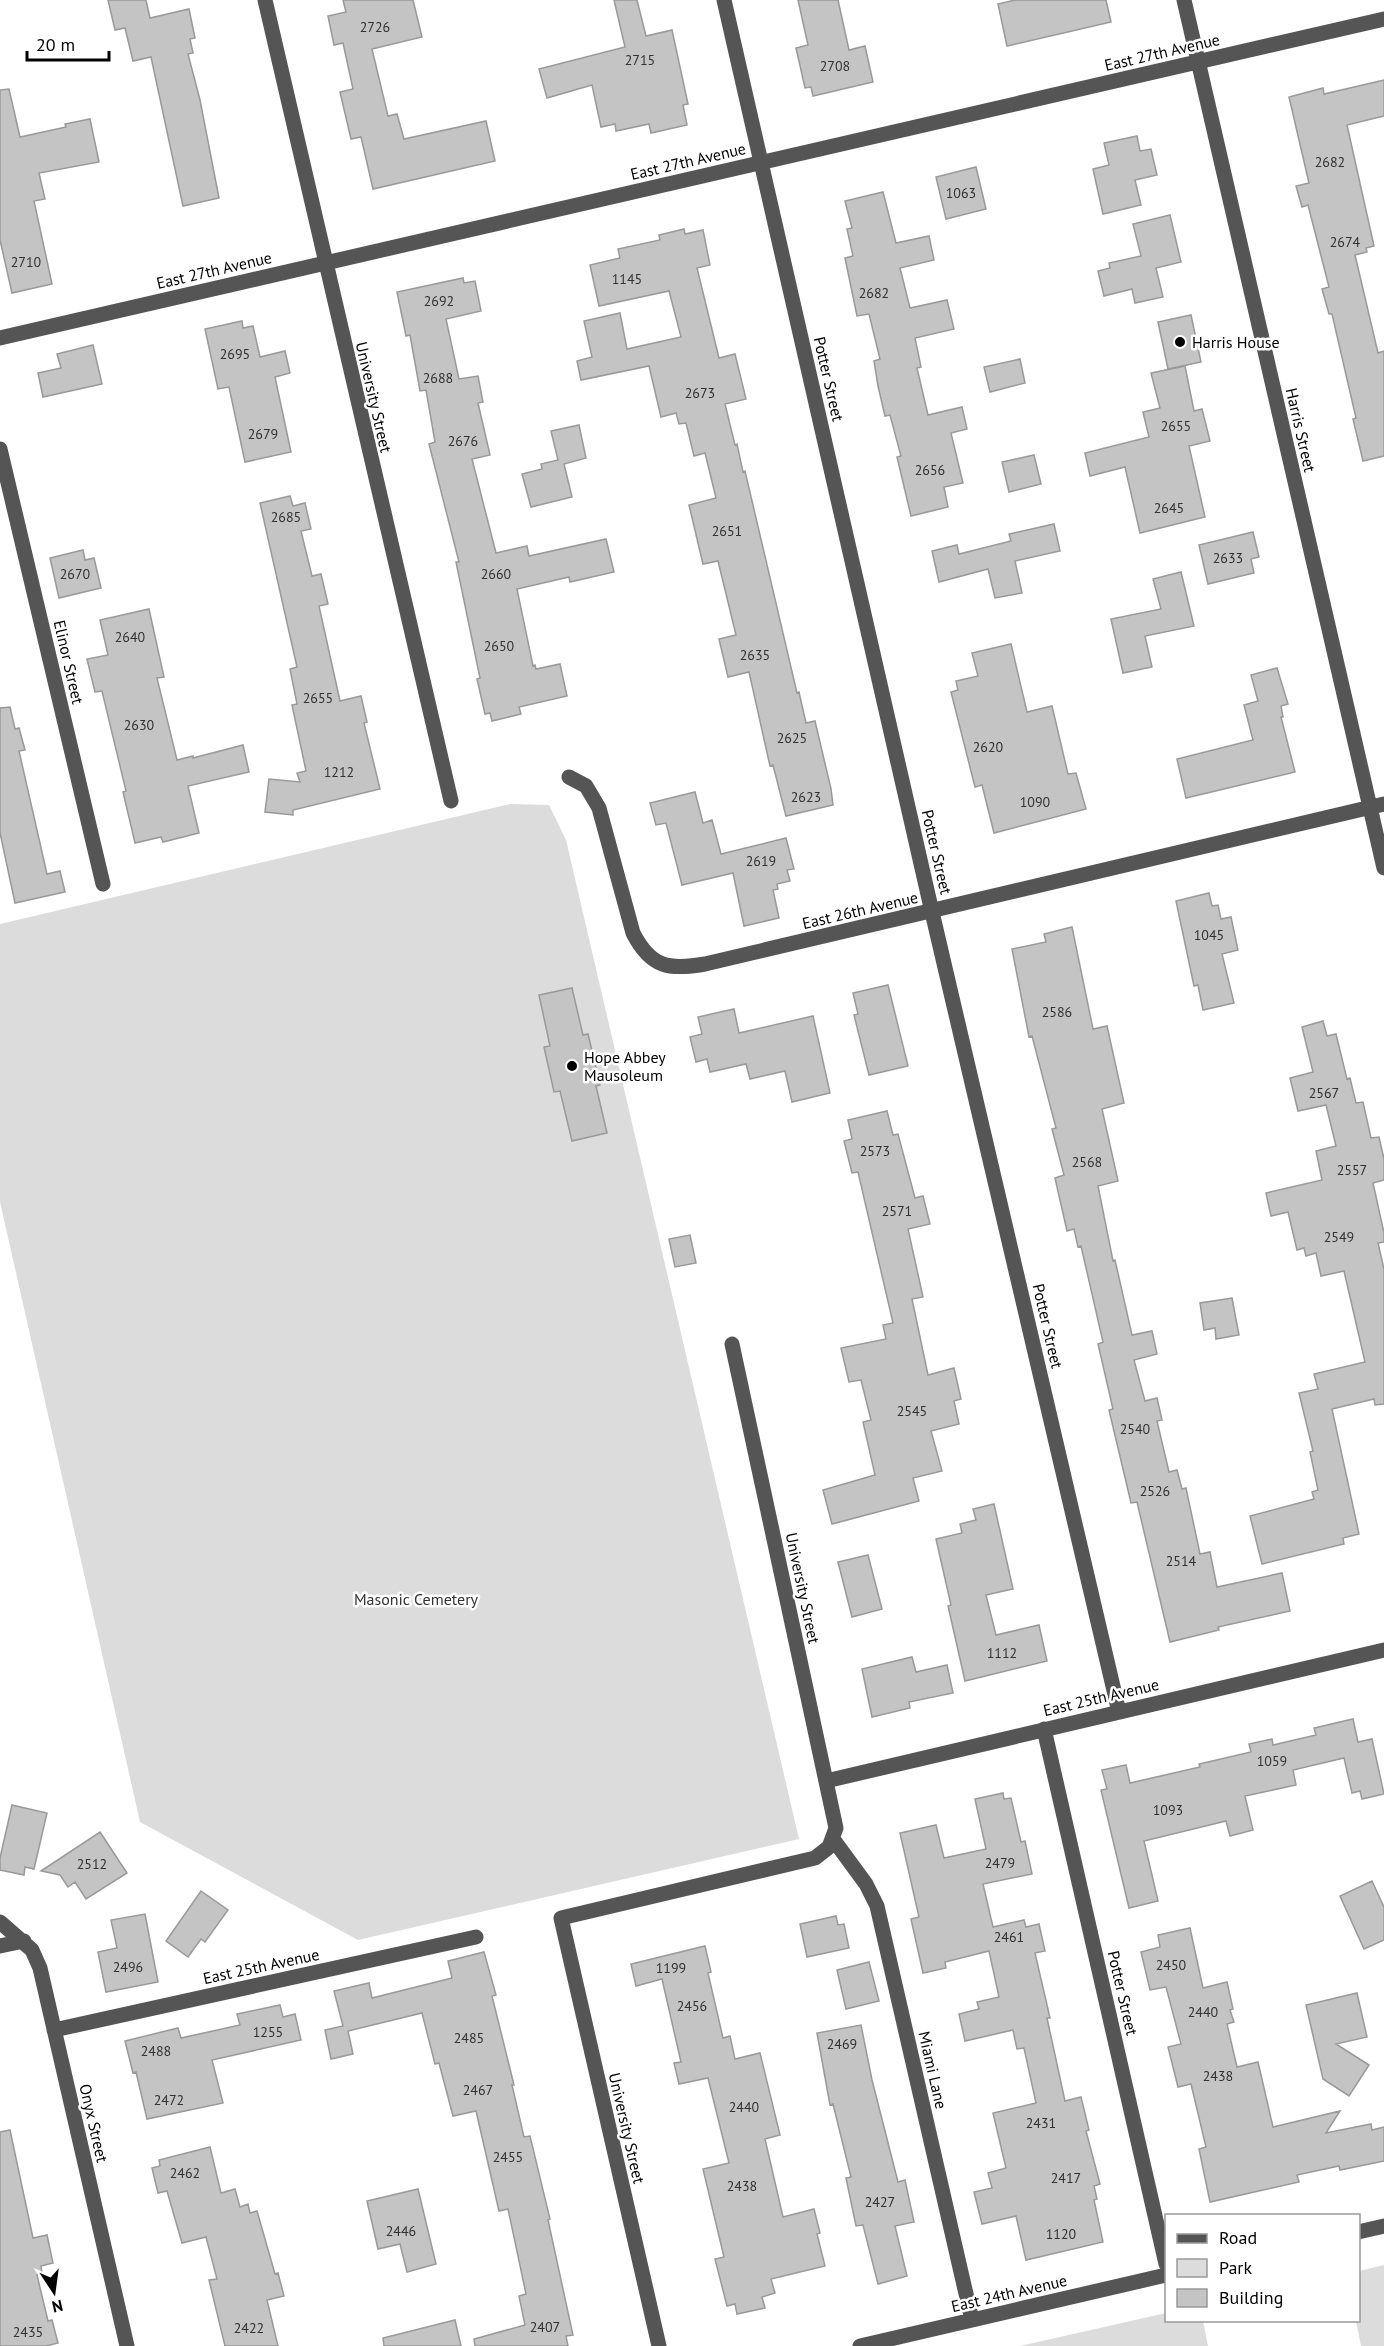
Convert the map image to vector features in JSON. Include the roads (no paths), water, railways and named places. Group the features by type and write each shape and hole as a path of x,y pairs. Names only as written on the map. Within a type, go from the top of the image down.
{"street":[{"name":"University Street","path":"265,0 451,801"},
{"name":"Potter Street","path":"724,0 932,912 1119,1712"},
{"name":"Harris Street","path":"1184,0 1377,805 1384,867"},
{"name":"East 27th Avenue","path":"0,338 1384,19"},
{"name":"Elinor Street","path":"0,449 103,884"},
{"name":"East 26th Avenue","path":"569,777 586,786 599,808 633,933 640,946 659,964 671,967 705,964 932,912 1377,805"},
{"name":"University Street","path":"659,2346 561,1918 806,1860 824,1852 833,1839 836,1828 732,1344"},
{"name":"East 25th Avenue","path":"826,1780 1384,1650"},
{"name":"Potter Street","path":"1044,1729 1165,2255"},
{"name":"Miami Lane","path":"833,1839 866,1884 877,1906 972,2320"},
{"name":"Onyx Street","path":"0,1923 24,1941 36,1957 127,2346"},
{"name":"East 25th Avenue","path":"54,2030 476,1937"},
{"path":"0,1946 24,1941"},
{"path":"1360,2232 1384,2226"},
{"name":"East 24th Avenue","path":"860,2346 1165,2276"}],"place":[{"name":"Harris House","path":"1180,342"},
{"name":"Hope Abbey Mausoleum","path":"572,1066"}],"park label":[{"name":"Masonic Cemetery","path":"416,1599"}]}
